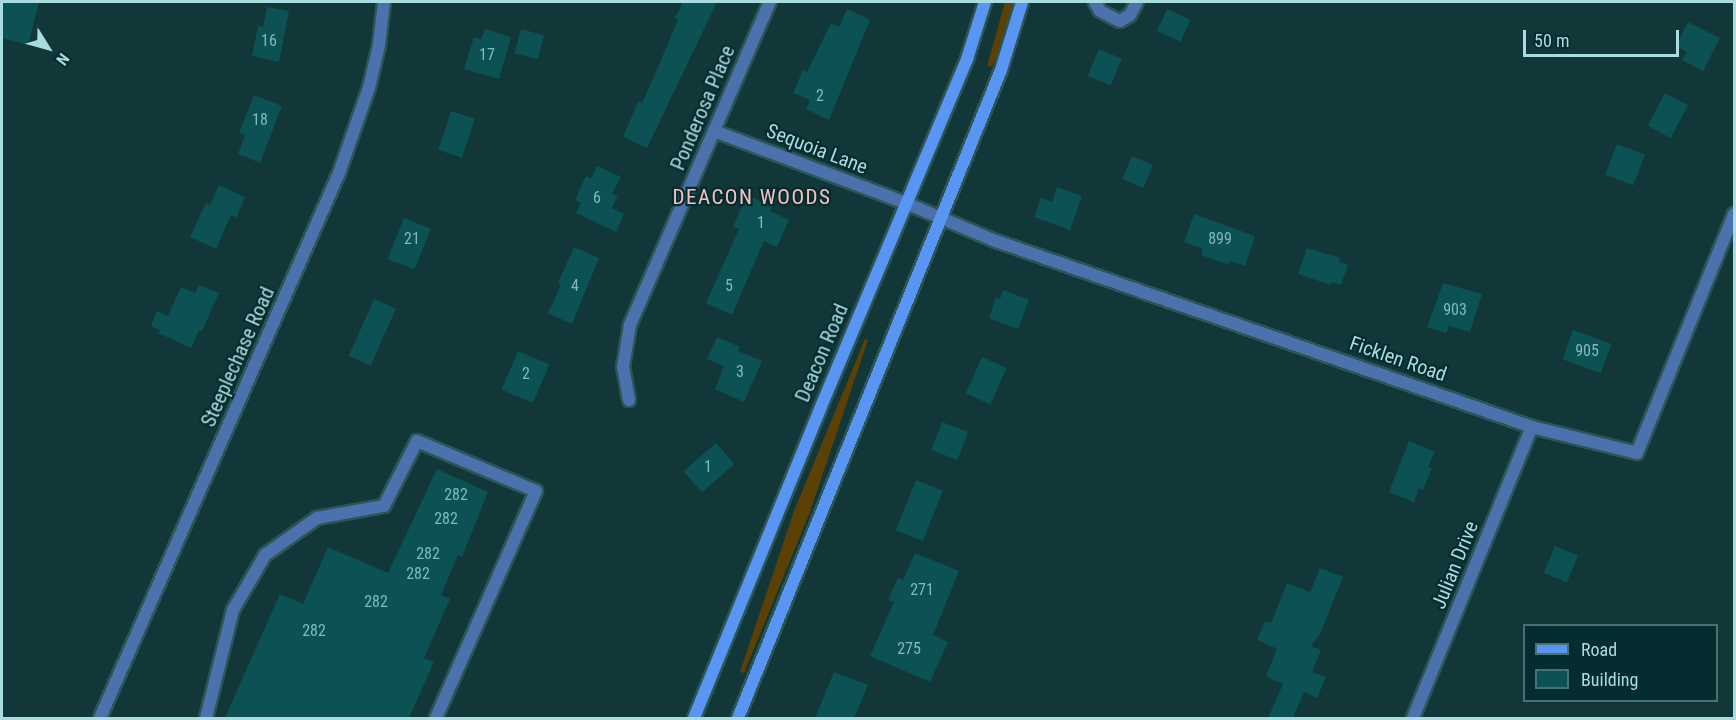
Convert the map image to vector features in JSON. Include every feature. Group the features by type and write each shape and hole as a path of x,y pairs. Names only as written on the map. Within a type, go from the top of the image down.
{"main road":[{"name":"Deacon Road","path":"694,718 967,59 985,2"},
{"path":"738,718 939,217 1001,70 1022,2"}],"street":[{"name":"Steeplechase Road","path":"100,718 347,153 374,67 384,2"},
{"name":"Ponderosa Place","path":"628,400 623,367 630,325 770,2"},
{"path":"1095,2 1100,11 1120,21 1130,15 1137,2"},
{"name":"Sequoia Lane","path":"714,131 906,203"},
{"name":"Ficklen Road","path":"906,203 993,240 1533,427 1637,453 1734,214"},
{"name":"Julian Drive","path":"1413,718 1533,427"},
{"path":"206,718 233,610 265,555 317,518 384,506 417,441 536,491 436,718"}],"shaded area":[{"path":"1005,2 1014,2 992,67 987,66"},
{"path":"865,339 868,340 810,512 744,673 740,672 794,511"}],"building":[{"path":"2,2 39,2 28,45 2,38"},
{"path":"683,2 717,2 647,148 623,137 638,102 642,103 655,74 678,20 675,18"},
{"path":"267,7 289,11 279,62 252,56 258,26 263,27"},
{"path":"847,9 870,20 829,120 806,109 810,100 793,93 803,70 807,72 831,23 839,27"},
{"path":"1167,9 1191,20 1180,42 1157,31"},
{"path":"1688,22 1720,38 1703,71 1682,60 1687,52 1676,46"},
{"path":"485,29 511,37 499,79 464,69 474,37 481,39"},
{"path":"521,29 544,35 538,59 515,53"},
{"path":"1099,49 1122,59 1111,85 1088,76"},
{"path":"1665,93 1688,105 1671,138 1648,126"},
{"path":"254,95 282,106 260,163 238,154 245,135 239,133"},
{"path":"451,111 475,119 462,158 438,150"},
{"path":"1617,144 1645,155 1633,186 1605,175"},
{"path":"1132,156 1153,165 1143,188 1122,179"},
{"path":"597,166 621,177 612,194 618,196 612,208 624,214 616,232 576,213 581,203 575,200 586,176 591,179"},
{"path":"219,185 245,197 236,218 231,215 216,249 190,237 206,203 210,205"},
{"path":"1057,187 1082,196 1070,230 1034,217 1041,197 1052,202"},
{"path":"747,195 772,206 770,211 789,220 777,247 764,241 732,315 706,303 739,229 733,227"},
{"path":"1194,214 1255,236 1245,266 1230,261 1229,265 1201,255 1203,249 1184,242"},
{"path":"404,218 431,229 414,270 388,259"},
{"path":"574,247 599,258 572,324 548,313 561,285 558,283"},
{"path":"1307,248 1340,258 1339,262 1348,265 1341,285 1332,282 1331,285 1298,274"},
{"path":"1443,283 1482,294 1470,332 1449,326 1446,333 1427,327"},
{"path":"199,285 219,293 202,331 199,330 191,348 158,333 160,330 151,326 157,311 168,316 181,287 195,293"},
{"path":"1003,290 1029,300 1018,329 989,318 996,297 1000,299"},
{"path":"374,299 396,309 371,365 349,356"},
{"path":"1573,330 1612,344 1601,373 1562,359"},
{"path":"717,337 740,347 738,351 762,361 744,402 715,389 724,366 707,359"},
{"path":"518,351 549,364 533,403 502,390"},
{"path":"982,357 1007,368 990,405 966,394"},
{"path":"942,422 968,432 957,460 931,450"},
{"path":"1409,441 1435,452 1428,467 1432,468 1423,490 1419,488 1414,502 1389,492"},
{"path":"716,443 734,464 702,492 684,471"},
{"path":"437,469 488,492 462,557 458,555 441,595 450,599 424,658 434,662 409,718 225,718 280,594 303,604 328,547 388,573"},
{"path":"916,480 943,491 923,541 896,530"},
{"path":"1555,546 1578,556 1567,582 1544,573"},
{"path":"915,553 959,571 933,635 948,642 930,682 870,656 894,602 888,600 898,578 903,580"},
{"path":"1320,568 1343,577 1320,634 1311,646 1321,650 1312,672 1326,677 1317,698 1304,692 1293,718 1268,718 1283,684 1266,676 1277,649 1257,640 1265,621 1271,623 1287,583 1310,592"},
{"path":"834,672 868,685 854,718 815,718"}],"district":[{"name":"DEACON WOODS","path":"752,197"}]}
